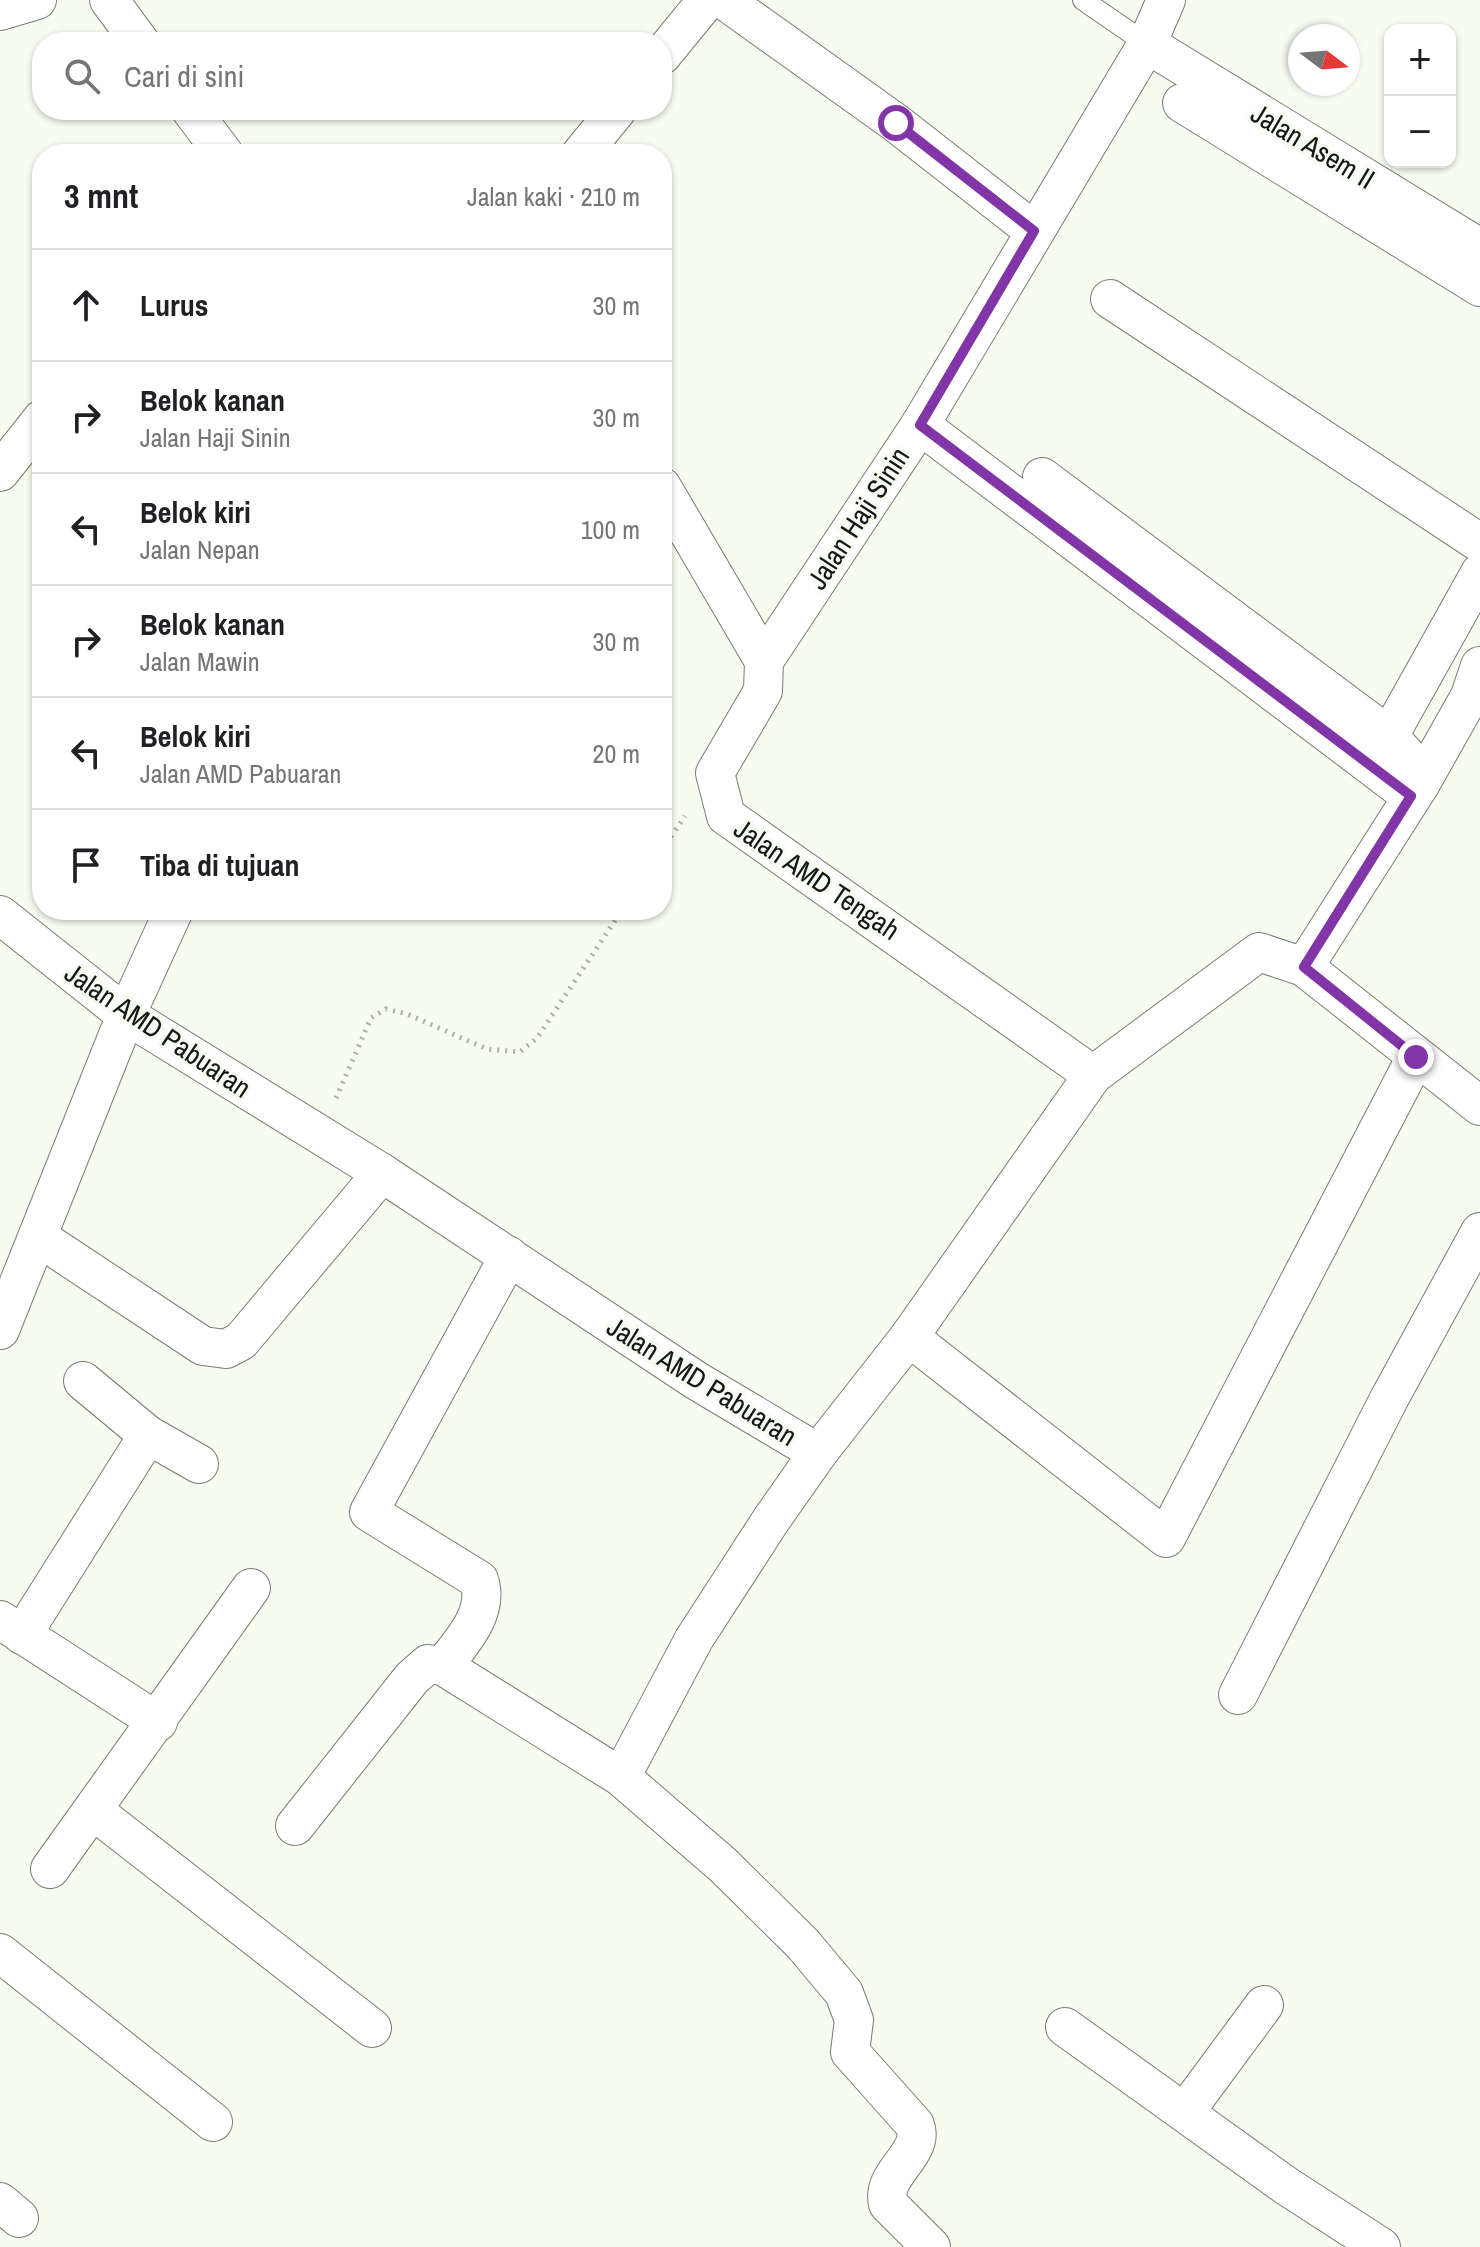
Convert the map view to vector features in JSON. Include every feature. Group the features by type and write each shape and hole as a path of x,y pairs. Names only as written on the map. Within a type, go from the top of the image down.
{"street":[{"path":"0,11 37,0"},
{"path":"109,0 133,32"},
{"path":"672,43 707,0"},
{"path":"724,0 896,123 1034,231"},
{"name":"Jalan Haji Sinin","path":"764,661 920,425 1147,44 1166,0"},
{"name":"Jalan Asem II","path":"1147,44 1480,248"},
{"path":"1182,103 1480,287"},
{"path":"198,120 216,144"},
{"path":"589,144 609,120"},
{"path":"1110,299 1480,543"},
{"path":"920,425 1416,790"},
{"path":"0,472 32,432"},
{"path":"1042,477 1389,736 1412,762 1416,790"},
{"path":"672,504 764,661"},
{"path":"1389,736 1480,573"},
{"name":"Jalan AMD Tengah","path":"764,661 763,691 715,773 726,816 1093,1075"},
{"path":"1304,967 1416,790 1470,696 1480,666"},
{"name":"Jalan AMD Pabuaran","path":"0,915 126,1015 320,1138 382,1173 697,1381 818,1453 909,1337 1093,1075 1259,952 1304,967 1480,1106"},
{"path":"0,1330 126,1015 169,920"},
{"path":"909,1337 1166,1538 1416,1057"},
{"path":"38,1237 203,1346 226,1349 241,1341 382,1173"},
{"path":"1238,1695 1389,1399 1480,1232"},
{"path":"443,1666 467,1637 480,1609 484,1593 479,1580 369,1512 509,1256"},
{"path":"83,1381 148,1435 199,1464"},
{"path":"148,1435 11,1627 158,1722"},
{"path":"621,1777 694,1639 818,1453"},
{"path":"50,1869 251,1588"},
{"path":"295,1826 412,1678 428,1664 443,1666 621,1777 723,1865 803,1944 844,1993 854,2020 850,2052 915,2125 918,2133 916,2143 889,2182 888,2204 931,2247"},
{"path":"94,1811 372,2028"},
{"path":"0,1953 213,2122"},
{"path":"1185,2112 1264,2005"},
{"path":"1065,2027 1288,2187 1381,2247"}],"lane":[{"path":"1083,0 1147,44"}],"path":[{"path":"320,1138 371,1018 386,1009 407,1014 487,1049 520,1052 537,1038 615,920"}],"route":[{"path":"896,123 1034,231 920,425 1411,796 1304,967 1416,1057"}]}
